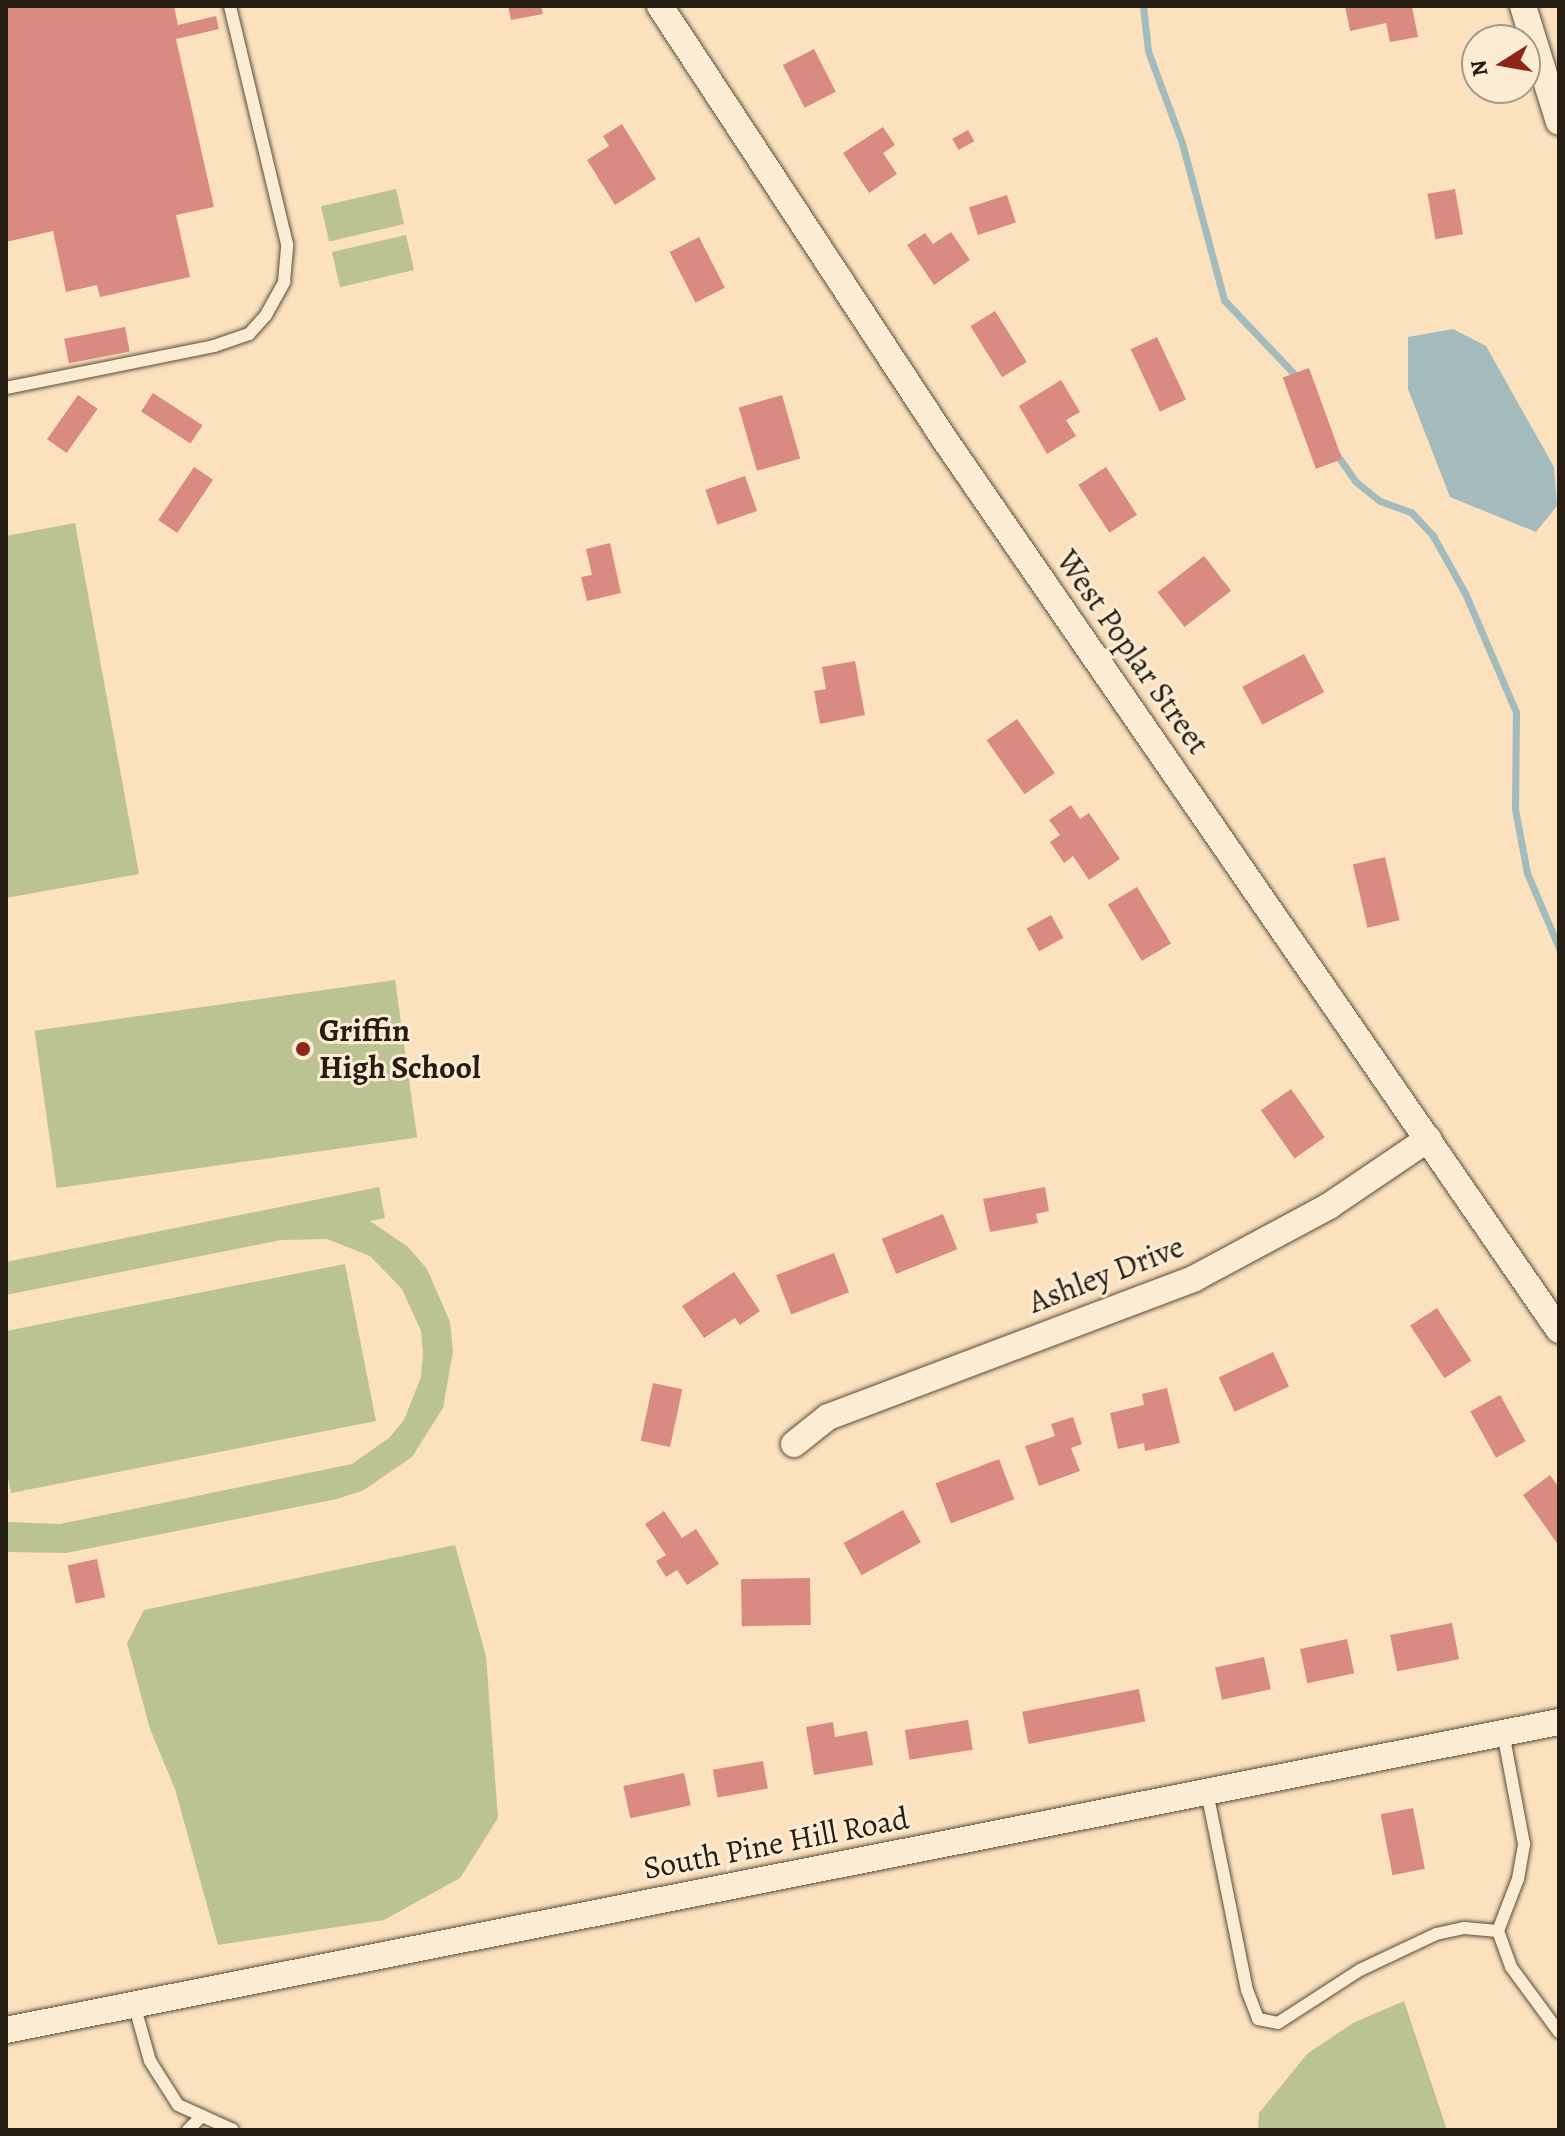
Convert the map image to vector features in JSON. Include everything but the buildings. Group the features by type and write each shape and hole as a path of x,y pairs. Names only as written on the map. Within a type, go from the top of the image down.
{"street":[{"name":"West Poplar Street","path":"660,6 945,440 1559,1330"},
{"path":"1523,6 1559,122"},
{"name":"Ashley Drive","path":"794,1444 828,1417 1195,1278 1329,1206 1428,1139"},
{"name":"South Pine Hill Road","path":"6,2030 1559,1722"}],"lane":[{"path":"6,388 214,346 249,334 266,315 284,282 287,244 230,6"},
{"path":"1503,1733 1524,1844 1518,1879 1498,1931 1511,1967 1559,2032"},
{"path":"1207,1792 1247,1990 1258,2019 1266,2023 1278,2023 1344,1979 1436,1934 1464,1928 1498,1931"},
{"path":"134,2004 150,2061 178,2105 233,2130"},
{"path":"188,2130 202,2116"}],"green space":[{"path":"396,189 404,224 329,241 321,206"},
{"path":"406,235 414,270 340,287 332,252"},
{"path":"75,523 139,874 6,898 6,536"},
{"path":"395,980 417,1137 57,1188 35,1031"},
{"path":"379,1187 385,1218 370,1221 408,1247 427,1269 450,1322 453,1351 443,1408 412,1457 364,1490 337,1499 66,1553 6,1552 6,1522 60,1524 352,1464 389,1438 404,1420 421,1377 423,1354 421,1331 402,1289 370,1256 327,1239 281,1240 6,1295 6,1262"},
{"path":"345,1264 376,1421 11,1493 6,1468 6,1331"},
{"path":"455,1545 486,1656 498,1818 460,1878 384,1920 218,1945 175,1789 150,1729 127,1643 144,1610"},
{"path":"1404,2001 1447,2130 1258,2130 1259,2113 1307,2054 1353,2023"}],"water":[{"path":"1453,329 1486,346 1554,467 1557,506 1536,532 1450,497 1408,389 1408,337"}],"waterway":[{"path":"1143,6 1148,51 1182,143 1224,300 1301,381"},
{"path":"1335,452 1355,481 1380,501 1411,512 1433,536 1465,593 1516,712 1515,809 1527,873 1559,948"}],"place":[{"name":"Griffin High School","path":"303,1049"}]}
